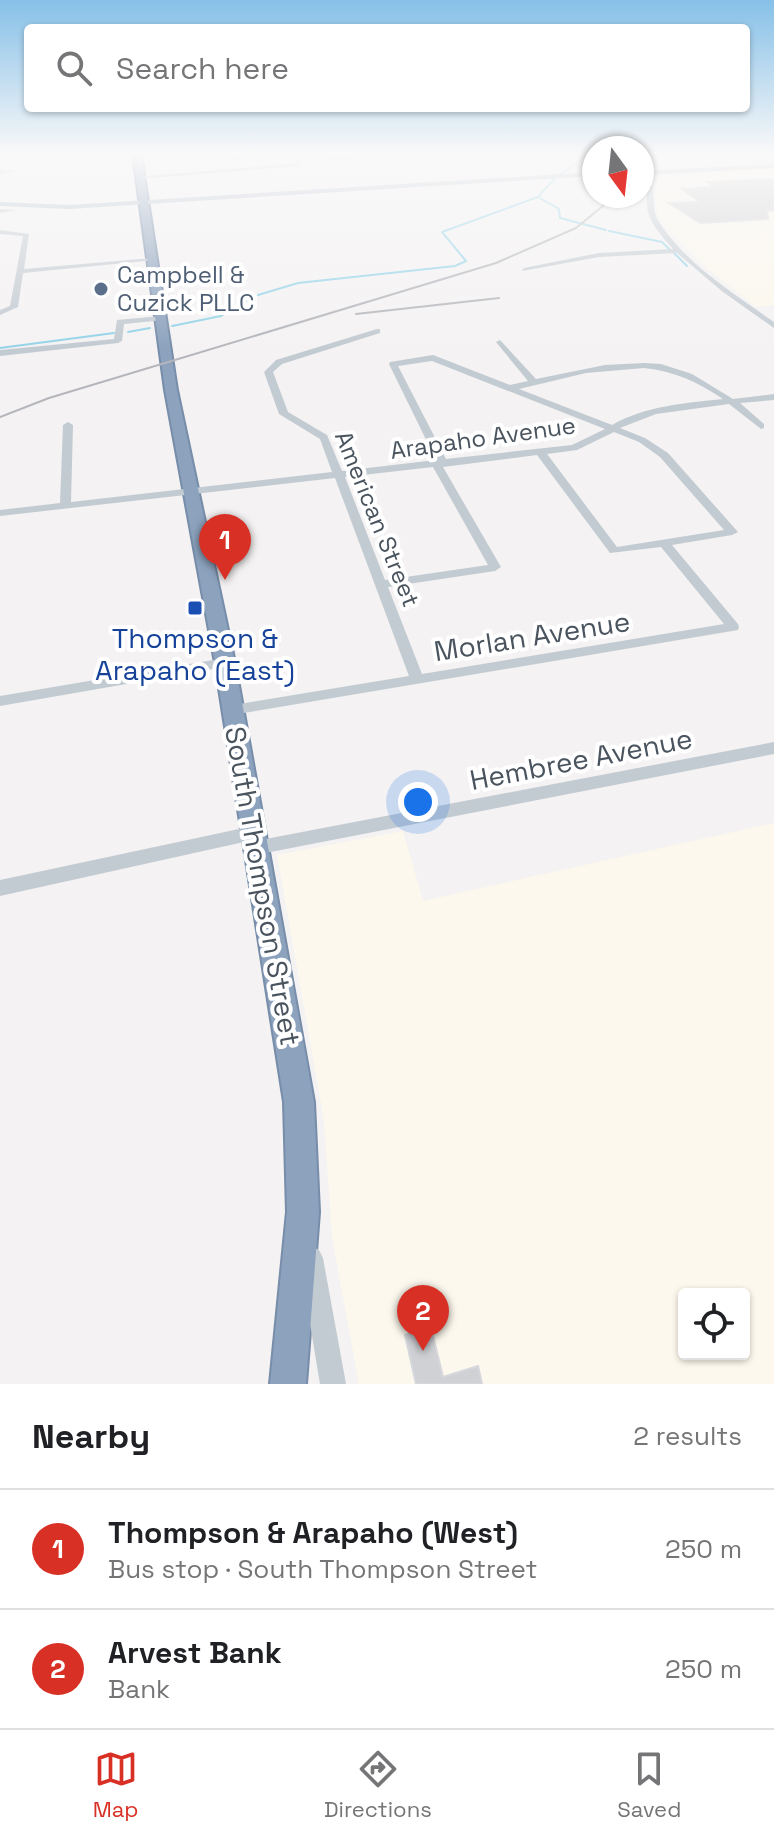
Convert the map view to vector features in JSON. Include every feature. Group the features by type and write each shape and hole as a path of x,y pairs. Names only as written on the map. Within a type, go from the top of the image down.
{"highway":[{"name":"South Thompson Street","path":"146,220 189,493 225,663 299,1102 303,1212 288,1384"}],"street":[{"path":"654,220 681,251 713,280 774,326"},
{"path":"0,232 22,231 26,234 14,307 5,312"},
{"path":"524,270 599,255 681,251"},
{"path":"20,271 152,260"},
{"path":"0,353 118,341 120,322 161,318"},
{"name":"American Street","path":"377,331 279,362 269,369 280,409 324,437 417,679"},
{"path":"500,342 534,383"},
{"path":"382,584 495,567 440,464 393,364 428,358 642,440 664,455 732,532 614,551 540,452"},
{"path":"510,388 624,366 661,367 733,402 761,426"},
{"name":"Arapaho Avenue","path":"0,513 540,452 589,444 625,422 650,413 774,397"},
{"path":"65,506 68,425"},
{"name":"Morlan Avenue","path":"232,710 733,627 664,543"},
{"path":"0,701 225,663"},
{"name":"Hembree Avenue","path":"0,888 774,748"},
{"path":"303,1212 333,1384"}],"shaded area":[{"path":"660,220 774,220 774,305 756,307 710,271"},
{"path":"774,823 774,1384 359,1384 332,1237 324,1121 277,855 403,831 423,901"}],"building":[{"path":"695,220 758,220 700,223"},
{"path":"423,1323 425,1330 431,1328 443,1377 478,1366 482,1384 416,1384 405,1335 411,1333 410,1327"}],"waterway":[{"path":"258,295 298,283 455,266 466,261 442,232 476,220"},
{"path":"566,220 606,230"},
{"path":"609,231 662,242 670,250"},
{"path":"674,253 687,266"},
{"path":"172,326 221,316 252,298"},
{"path":"128,332 150,328"},
{"path":"0,348 114,333"}],"railway":[{"path":"0,417 49,398 496,263 576,228 586,220"},
{"path":"356,314 499,298"}],"place":[{"name":"Campbell & Cuzick PLLC","path":"101,289"},
{"name":"Thompson & Arapaho (West)","path":"225,580"},
{"name":"Thompson & Arapaho (East)","path":"195,608"},
{"name":"Arvest Bank","path":"423,1351"}]}
